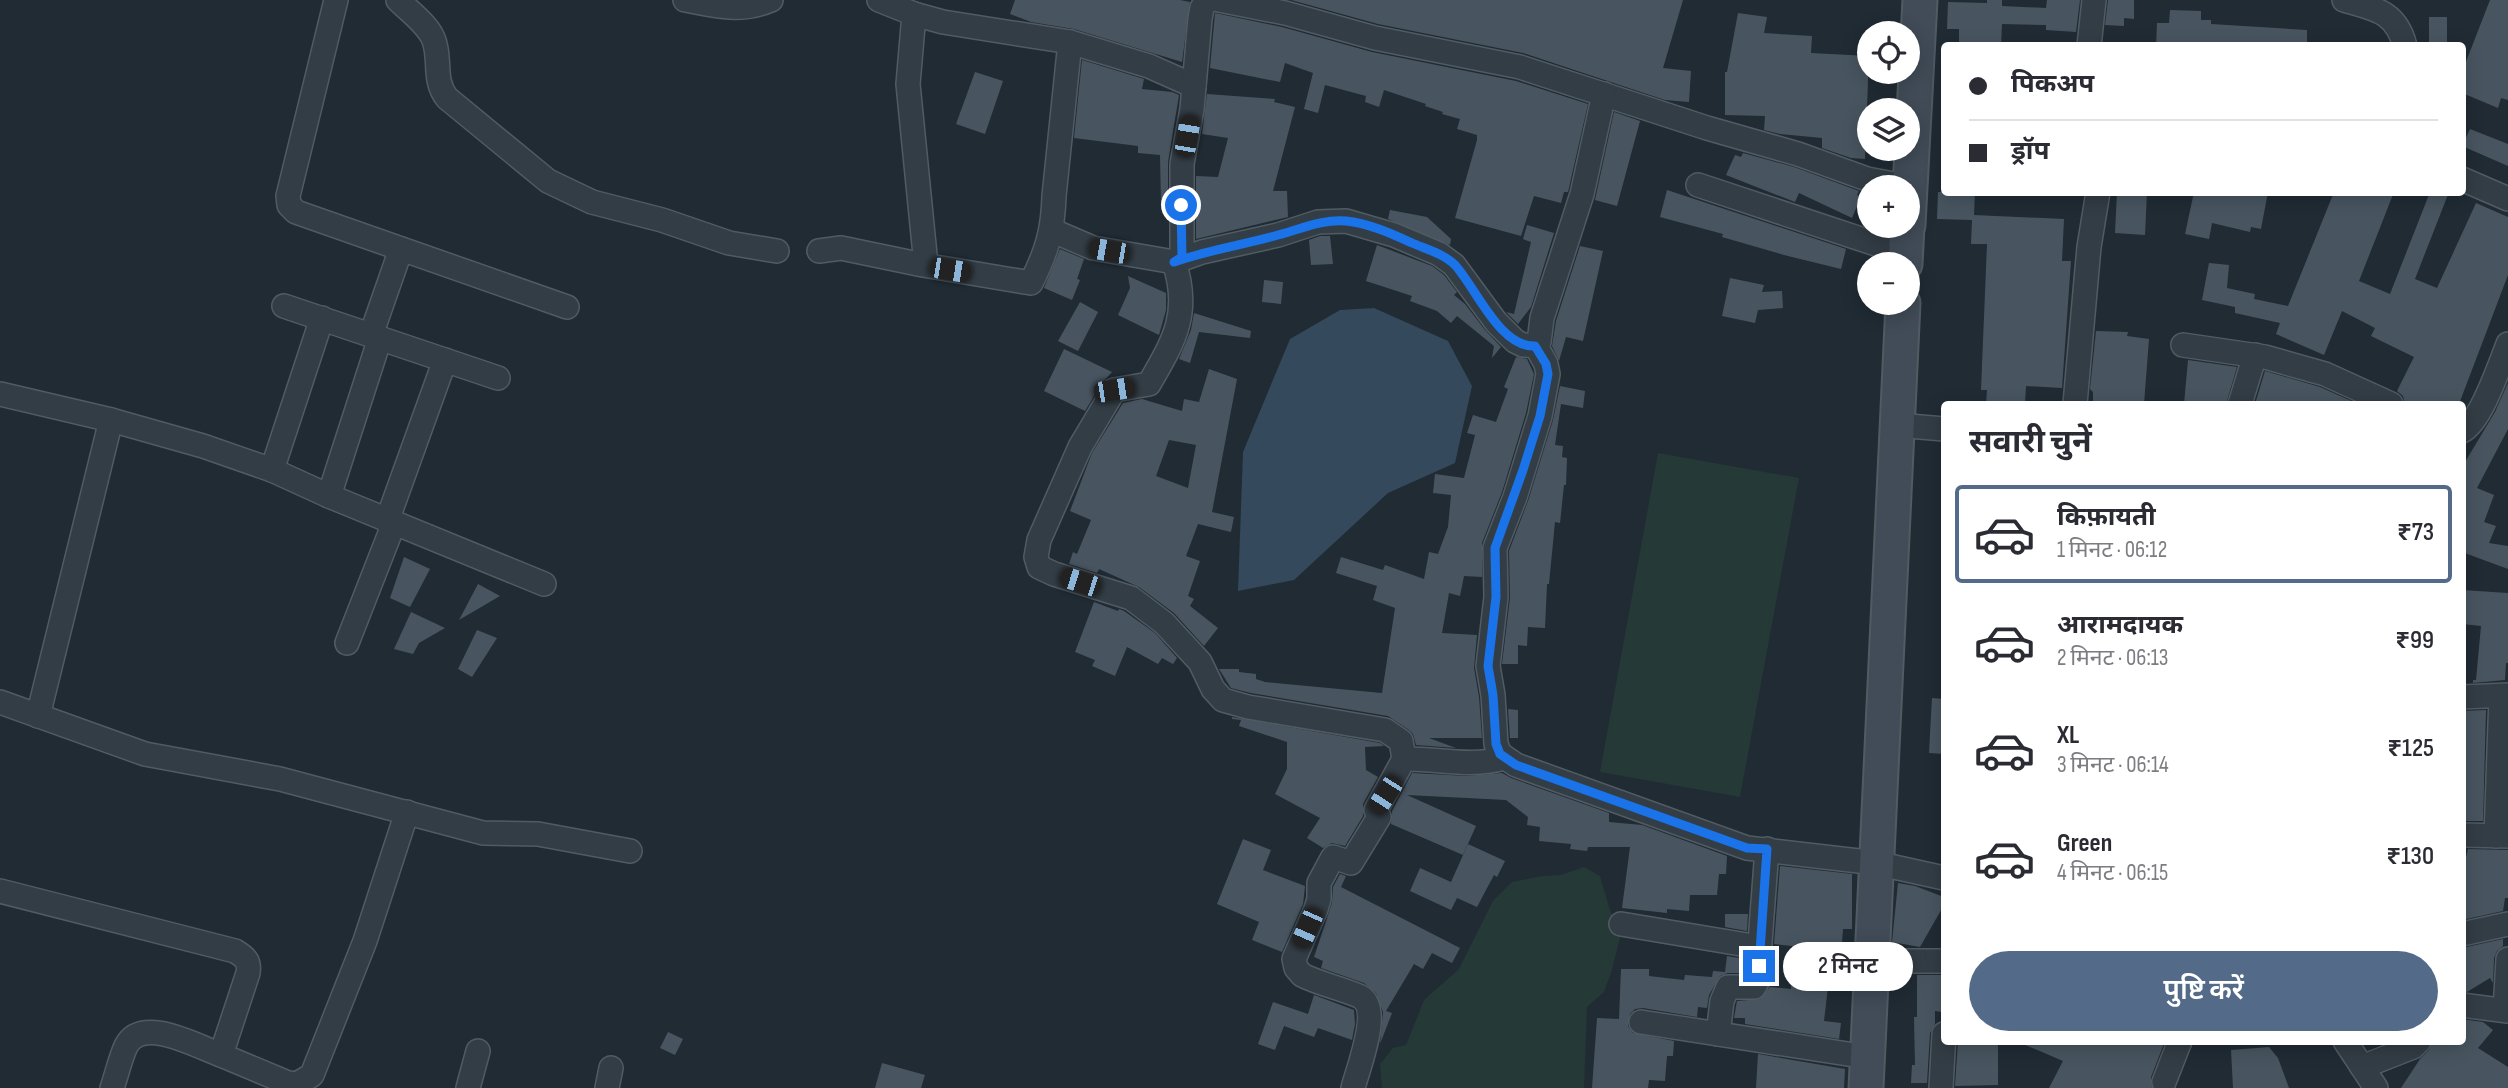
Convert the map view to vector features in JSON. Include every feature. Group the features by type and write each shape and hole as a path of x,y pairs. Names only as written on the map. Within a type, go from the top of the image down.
{"main road":[{"path":"1911,175 1920,0"},
{"path":"1867,1072 1902,315"}],"street":[{"path":"336,0 288,196 289,205 296,212 568,307"},
{"path":"398,0 434,39 440,88 447,98 548,181 592,202 662,220 729,243 777,251"},
{"path":"685,0 738,8 749,8 771,0"},
{"path":"881,0 914,14 943,22 1070,42 1149,66 1194,86"},
{"path":"1174,262 1182,257 1182,164 1194,86 1200,19 1202,8 1208,0"},
{"path":"1219,0 1265,8 1313,10 1375,38 1520,67 1707,128 1798,154 1857,175"},
{"path":"2089,42 2094,0"},
{"path":"2344,0 2374,9 2396,22 2404,42"},
{"path":"914,14 908,84 925,255"},
{"path":"818,251 841,248 1031,283 1046,253 1051,230 1070,42"},
{"path":"1535,346 1539,342 1542,317 1582,194 1604,94"},
{"path":"2466,181 2508,199"},
{"path":"1698,186 1906,242"},
{"path":"2075,401 2089,247 2097,196"},
{"path":"1051,230 1093,248 1174,262 1202,252 1278,235 1318,222 1346,221 1394,235 1439,254 1454,265 1496,322 1515,341 1535,346"},
{"path":"329,496 401,249"},
{"path":"1174,262 1181,285 1181,307 1168,352 1149,384 1114,390 1080,447 1039,540 1036,557 1039,567 1131,598 1164,623 1200,662 1213,689 1223,700 1248,708 1385,730 1401,741 1404,759 1376,810 1379,817 1351,863 1333,857 1319,883 1319,899 1294,959 1296,968 1302,975 1362,997 1369,1007 1369,1029 1353,1088"},
{"path":"284,306 498,377"},
{"path":"272,470 322,318"},
{"path":"2466,428 2471,424 2492,386 2508,344"},
{"path":"2183,345 2255,355 2325,374 2384,401"},
{"path":"1535,346 1546,364 1548,374 1536,430 1515,497 1495,548 1496,597 1488,666 1496,744 1504,758 1516,765 1747,848 1876,863 1941,877"},
{"path":"2241,401 2255,355"},
{"path":"348,643 445,360"},
{"path":"0,394 111,420 203,446 272,470 544,584"},
{"path":"38,716 111,420"},
{"path":"1897,425 1941,429"},
{"path":"2466,697 2505,696 2502,836 2466,835"},
{"path":"0,702 145,754 280,779 483,833 530,833 630,851"},
{"path":"1404,759 1476,763 1504,758"},
{"path":"113,1088 127,1045 135,1035 144,1031 158,1032 288,1083 297,1084 312,1075 365,941 407,812"},
{"path":"1718,1034 1722,1001 1728,986 1754,987 1757,982 1767,849"},
{"path":"0,891 235,951 244,957 249,964 248,972 220,1055"},
{"path":"1621,924 1759,947"},
{"path":"2466,933 2508,924"},
{"path":"2466,1006 2506,1011 2508,960"},
{"path":"1872,961 1941,961"},
{"path":"1641,1022 1718,1034 1867,1072"},
{"path":"1941,1088 1943,1045"},
{"path":"2164,1082 2178,1045"},
{"path":"2347,1045 2376,1088"},
{"path":"2362,1067 2415,1045"},
{"path":"468,1088 478,1051"}],"green space":[{"path":"1658,453 1799,478 1740,797 1600,772"},
{"path":"1584,867 1600,876 1610,910 1621,934 1604,992 1587,1007 1584,1088 1382,1088 1380,1064 1393,1048 1406,1045 1424,1000 1459,969 1493,901 1512,882 1561,875"}],"water":[{"path":"1374,308 1448,341 1472,386 1455,463 1388,493 1294,580 1238,591 1243,452 1290,339 1340,310"}],"building":[{"path":"1015,0 1190,2 1182,62 1074,29 1031,22 1010,14"},
{"path":"1291,0 1683,0 1663,68 1691,71 1689,102 1665,100 1523,53 1378,24"},
{"path":"1987,0 2002,0 2002,6 2046,8 2047,0 2080,0 2076,32 2046,30 2046,25 2002,24 2001,42 1959,42 1959,29 1947,29 1948,2 1987,3"},
{"path":"2108,0 2134,0 2134,19 2124,18 2124,26 2105,25"},
{"path":"2490,0 2508,0 2508,100 2501,98 2498,108 2466,95 2466,62"},
{"path":"2170,10 2201,11 2201,20 2211,20 2211,24 2307,30 2307,42 2156,42 2157,23 2169,23"},
{"path":"1215,13 1282,27 1372,52 1516,81 1588,104 1568,192 1564,192 1561,203 1534,196 1521,236 1455,218 1477,140 1477,135 1457,129 1460,119 1384,90 1379,107 1365,102 1366,96 1325,85 1318,113 1304,109 1313,73 1285,63 1280,82 1210,68"},
{"path":"1738,13 1767,17 1764,33 1812,36 1811,53 1857,55 1857,84 1868,84 1867,98 1857,98 1857,158 1822,148 1822,138 1764,130 1765,116 1725,115 1727,72"},
{"path":"2429,17 2447,17 2447,42 2429,42"},
{"path":"1082,60 1144,79 1142,89 1179,95 1168,162 1168,205 1161,204 1160,155 1138,153 1138,146 1074,138"},
{"path":"975,72 1003,81 985,134 956,124"},
{"path":"1207,94 1275,99 1274,102 1295,107 1273,191 1287,191 1288,217 1196,239 1196,176 1218,177 1228,138 1202,134"},
{"path":"1614,112 1640,121 1617,206 1595,200"},
{"path":"2470,129 2508,144 2508,166 2466,148 2466,138"},
{"path":"1743,153 1794,167 1857,190 1857,206 1852,218 1799,193 1795,202 1726,175 1735,155 1741,157"},
{"path":"1667,190 1846,249 1841,269 1784,255 1722,237 1723,234 1660,217"},
{"path":"1938,192 1941,192 1941,196 1975,196 1974,215 2064,219 2062,261 2071,261 2062,388 2026,386 2025,401 1986,401 1987,390 1981,390 1987,244 1971,244 1972,220 1937,219"},
{"path":"2117,196 2147,196 2145,235 2115,233"},
{"path":"2193,196 2267,196 2261,229 2251,227 2250,232 2212,223 2209,239 2185,234"},
{"path":"2332,196 2392,196 2359,281 2390,294 2428,196 2447,196 2415,279 2437,288 2476,203 2508,217 2508,275 2460,401 2404,401 2397,391 2414,357 2371,336 2375,328 2342,311 2324,355 2276,334 2280,323 2235,313 2235,307 2202,300 2209,263 2229,265 2227,288 2255,294 2254,299 2288,306"},
{"path":"1390,210 1427,217 1451,239 1450,245 1388,219"},
{"path":"1527,225 1554,233 1531,307 1518,324 1506,312 1514,314 1531,242 1523,239"},
{"path":"1330,236 1333,264 1311,265 1309,240"},
{"path":"1377,245 1432,266 1444,275 1457,292 1454,295 1465,304 1501,347 1492,358 1494,346 1457,316 1451,323 1437,311 1410,301 1412,296 1366,281"},
{"path":"1580,246 1603,251 1583,341 1566,337 1559,361 1552,346 1556,321"},
{"path":"1060,249 1084,259 1072,300 1044,288"},
{"path":"1128,276 1166,293 1166,310 1159,335 1118,315 1130,288"},
{"path":"1730,278 1764,285 1762,292 1782,291 1783,308 1758,310 1755,323 1722,316"},
{"path":"1264,280 1283,282 1281,304 1262,302"},
{"path":"1080,302 1098,312 1078,351 1058,341"},
{"path":"1194,313 1251,331 1250,338 1199,332 1190,363 1179,359 1191,330"},
{"path":"2096,331 2128,332 2127,336 2149,339 2144,401 2093,401 2093,392 2090,389"},
{"path":"1064,349 1112,372 1085,411 1044,391"},
{"path":"1516,357 1527,359 1534,374 1526,413 1502,492 1482,543 1482,577 1464,576 1460,596 1449,593 1442,633 1477,635 1474,668 1482,738 1429,738 1456,748 1416,745 1413,734 1388,716 1231,688 1219,669 1239,669 1239,672 1256,674 1256,679 1265,682 1382,693 1395,608 1373,600 1377,586 1336,573 1341,557 1383,570 1385,565 1424,579 1429,552 1438,554 1448,527 1451,495 1433,493 1435,474 1464,478 1475,435 1467,433 1473,415 1496,422 1508,389 1504,387"},
{"path":"2188,360 2237,367 2227,401 2184,401"},
{"path":"1209,369 1237,379 1212,512 1234,517 1231,532 1198,524 1186,556 1200,561 1188,596 1194,599 1190,606 1218,628 1204,646 1174,613 1139,587 1099,569 1097,573 1069,564 1073,552 1077,554 1091,520 1070,511 1092,453 1123,403 1142,399 1182,411 1184,399 1199,402","holes":["1169,440 1196,445 1188,488 1156,476"]},
{"path":"2265,371 2320,387 2351,401 2256,401"},
{"path":"2508,383 2508,429 2477,488 2494,495 2484,522 2496,526 2489,543 2508,546 2508,569 2466,553 2466,460 2495,412"},
{"path":"1560,386 1585,391 1583,408 1561,404 1555,445 1563,446 1562,457 1567,458 1566,485 1560,523 1555,522 1547,584 1545,628 1528,627 1527,646 1518,645 1518,664 1502,664 1510,598 1509,551 1528,501 1553,420"},
{"path":"404,557 430,569 410,607 390,598"},
{"path":"478,584 500,596 459,620"},
{"path":"2466,590 2508,593 2508,663 2505,680 2473,683 2473,680 2476,680 2481,626 2466,624"},
{"path":"1094,602 1124,611 1155,633 1177,658 1173,664 1162,658 1158,664 1127,647 1115,676 1092,666 1095,660 1075,652"},
{"path":"411,612 445,628 419,643 413,654 394,649"},
{"path":"477,630 497,638 472,677 458,669"},
{"path":"1932,698 1941,699 1941,754 1929,753"},
{"path":"1508,709 1518,710 1518,738 1510,738"},
{"path":"2486,710 2483,821 2466,821 2466,711"},
{"path":"1232,717 1380,743 1384,746 1365,747 1366,770 1378,777 1363,804 1363,816 1345,846 1332,843 1323,848 1307,838 1320,818 1275,794 1287,769 1287,742 1239,726 1241,720"},
{"path":"1412,773 1466,776 1502,773 1609,813 1609,822 1642,825 1727,856 1726,874 1719,874 1717,895 1690,895 1689,911 1667,909 1667,913 1622,908 1630,847 1588,847 1587,851 1570,849 1571,844 1539,841 1540,827 1527,825 1528,817 1506,800 1407,795 1476,826 1463,855 1391,824 1392,811"},
{"path":"1243,839 1271,850 1263,870 1305,886 1303,904 1282,952 1252,940 1259,922 1217,904"},
{"path":"1468,844 1505,861 1497,877 1494,875 1477,907 1457,898 1451,910 1410,891 1420,868 1451,882"},
{"path":"2468,849 2508,850 2508,898 2505,898 2503,911 2466,919"},
{"path":"1780,866 1852,874 1852,929 1843,929 1840,969 1848,969 1848,987 1828,987 1824,1021 1841,1023 1839,1039 1745,1024 1745,1018 1734,1018 1737,1001 1760,999 1770,987 1791,989 1792,946 1774,944"},
{"path":"1340,874 1346,876 1341,887 1460,948 1452,963 1432,953 1423,969 1414,964 1386,1011 1392,1013 1380,1044 1383,1012 1376,993 1364,983 1321,968 1323,961 1314,957 1332,903 1333,887"},
{"path":"1898,883 1941,896 1941,910 1920,947 1892,942"},
{"path":"1725,914 1748,914 1747,931 1725,927"},
{"path":"2503,939 2503,946 2494,958 2493,983 2490,978 2466,992 2466,947"},
{"path":"1727,956 1745,959 1744,973 1720,976 1709,995 1707,1008 1698,1007 1697,1017 1643,1008 1635,1009 1630,1014 1628,1026 1633,1033 1674,1041 1673,1056 1667,1056 1665,1081 1649,1080 1648,1088 1592,1088 1597,1018 1619,1019 1621,969 1649,969 1649,976 1684,980 1685,975 1712,977 1713,971 1725,972"},
{"path":"1917,975 1941,975 1941,1012 1935,1011 1935,1024 1930,1033 1927,1083 1911,1083 1912,1065 1915,1065"},
{"path":"1314,995 1354,1010 1352,1040 1318,1028 1314,1037 1284,1026 1275,1050 1258,1044 1273,1002 1308,1014"},
{"path":"2466,1020 2483,1022 2493,1030 2478,1048 2508,1067 2508,1088 2401,1088 2431,1045 2466,1045"},
{"path":"668,1032 683,1039 675,1055 660,1048"},
{"path":"1958,1045 1998,1045 1998,1085 1955,1086"},
{"path":"2025,1045 2163,1045 2151,1077 2152,1088 2049,1088 2063,1061"},
{"path":"2269,1047 2278,1058 2289,1088 2233,1088 2231,1050"},
{"path":"1758,1054 1845,1069 1844,1088 1756,1088"},
{"path":"882,1063 925,1075 921,1088 875,1088"}],"route":[{"path":"1181,205 1182,257 1174,262 1202,252 1278,235 1318,222 1346,221 1394,235 1439,254 1454,265 1496,322 1515,341 1535,346 1546,364 1548,374 1540,416 1515,497 1495,548 1496,597 1488,666 1496,744 1500,754 1516,765 1747,848 1767,849 1759,966"}]}
